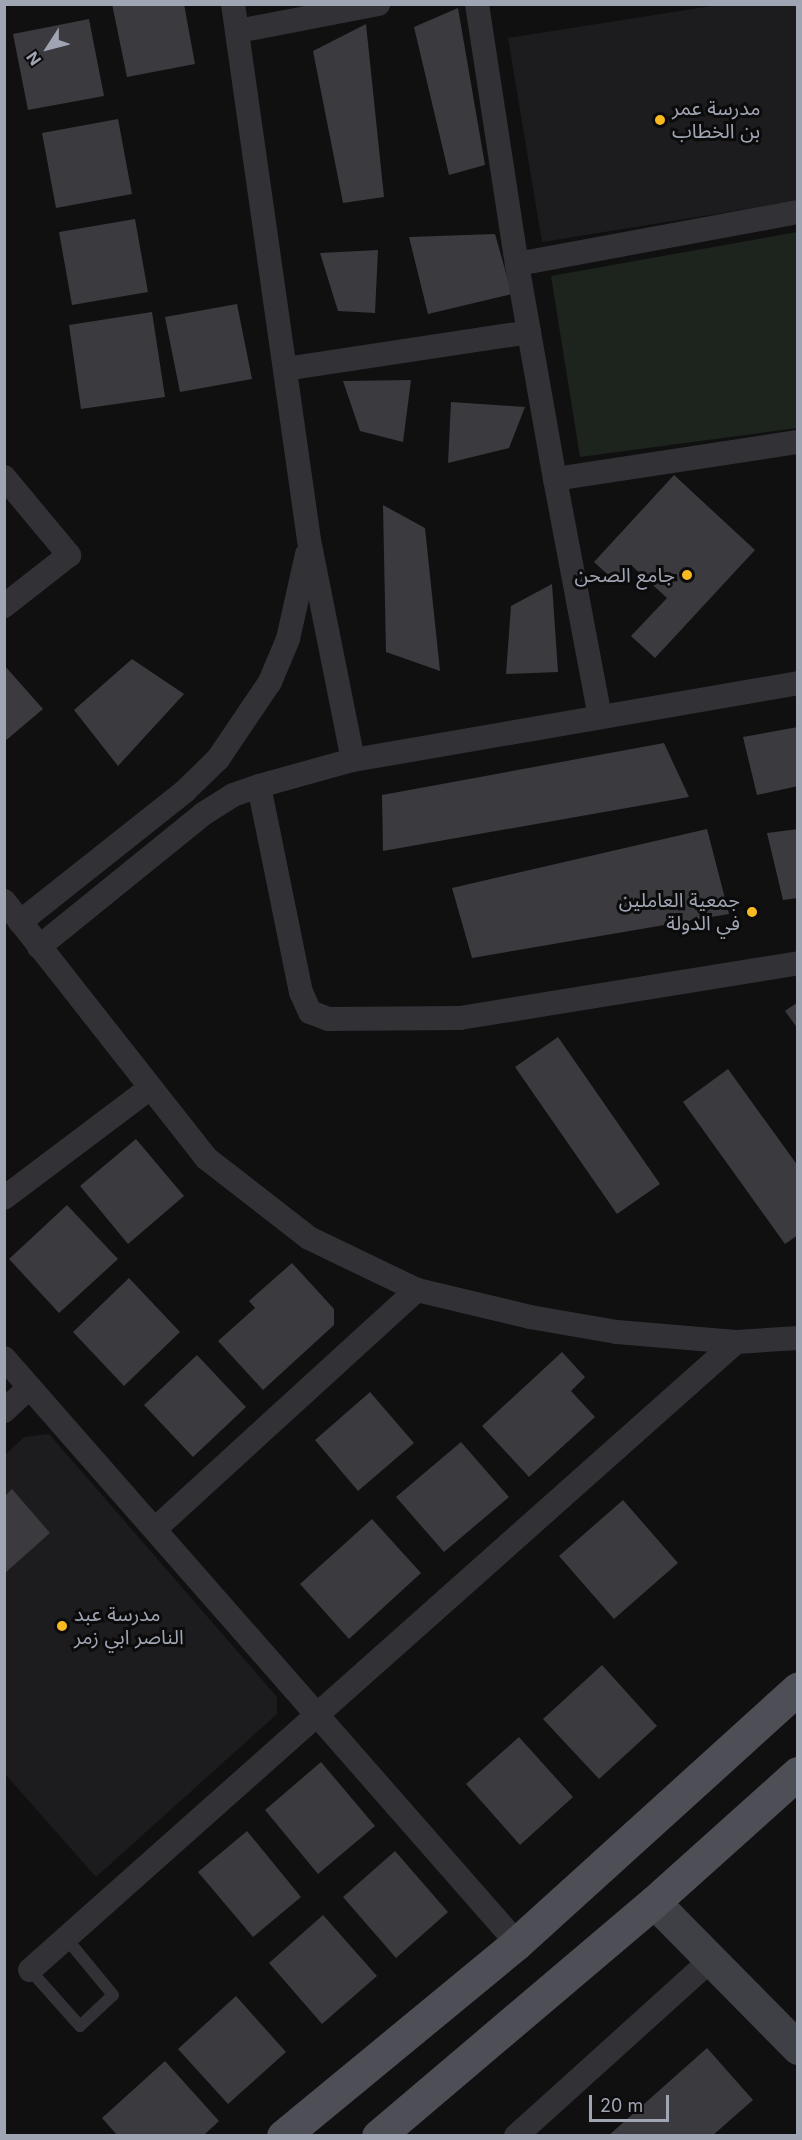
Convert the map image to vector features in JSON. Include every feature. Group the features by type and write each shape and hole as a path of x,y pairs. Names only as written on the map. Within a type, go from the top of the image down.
{"main road":[{"path":"283,2136 517,1942 798,1688"},
{"path":"378,2136 654,1902 798,1773"}],"street":[{"path":"233,4 309,540 353,760"},
{"path":"238,31 378,4"},
{"path":"477,4 517,264 600,717"},
{"path":"517,264 798,212"},
{"path":"285,369 529,332"},
{"path":"555,479 798,442"},
{"path":"4,477 69,555 4,606"},
{"path":"20,922 185,791 218,759 247,722 288,639 309,540"},
{"path":"39,947 203,814 233,795 353,760 798,683"},
{"path":"259,786 302,992 310,1012 328,1019 460,1018 798,963"},
{"path":"4,901 206,1158 309,1238 417,1290 530,1317 617,1332 736,1342 798,1338"},
{"path":"4,1198 150,1088"},
{"path":"155,1529 417,1290"},
{"path":"30,1970 316,1712 736,1342"},
{"path":"4,1358 517,1942"},
{"path":"4,1411 30,1387"},
{"path":"654,1902 798,2048"},
{"path":"516,2136 710,1961"}],"lane":[{"path":"30,1970 80,2026 113,1995 66,1938"}],"shaded area":[{"name":"مدرسة عمر بن الخطاب","path":"718,5 797,5 797,201 542,242 508,38"},
{"path":"797,232 797,428 580,457 551,276"},
{"path":"49,1434 277,1697 277,1714 96,1877 5,1774 5,1455 24,1437"}],"building":[{"path":"112,4 184,4 195,64 127,77"},
{"path":"458,8 485,165 449,175 414,27"},
{"path":"89,19 104,96 28,110 13,34"},
{"path":"366,24 384,197 343,203 313,51"},
{"path":"118,119 132,194 56,208 42,133"},
{"path":"135,219 148,292 72,305 59,232"},
{"path":"495,234 512,294 428,314 409,237"},
{"path":"378,250 375,313 338,311 320,253"},
{"path":"237,304 252,379 180,392 165,317"},
{"path":"152,312 165,397 81,409 69,325"},
{"path":"411,380 403,442 360,431 343,381"},
{"path":"451,402 525,407 509,448 448,463"},
{"name":"جامع الصحن","path":"674,475 755,550 655,658 631,636 667,598 632,566 617,583 594,562"},
{"path":"383,505 425,528 440,671 386,652"},
{"path":"552,584 558,672 506,674 511,606"},
{"path":"132,659 184,694 118,766 74,710"},
{"path":"4,665 43,709 4,742"},
{"path":"798,727 798,786 757,795 743,737"},
{"path":"664,743 689,797 383,851 382,795"},
{"path":"707,829 729,914 472,958 452,888"},
{"path":"798,829 798,898 783,900 767,833"},
{"path":"798,1002 798,1029 785,1011"},
{"path":"558,1037 660,1184 617,1214 515,1067"},
{"path":"728,1069 798,1166 798,1235 785,1244 683,1102"},
{"path":"136,1139 184,1196 128,1244 80,1186"},
{"path":"67,1205 118,1259 59,1313 9,1259"},
{"path":"292,1263 334,1309 334,1325 263,1390 218,1341 255,1308 249,1301"},
{"path":"129,1278 180,1332 124,1386 73,1332"},
{"path":"562,1352 585,1377 571,1391 595,1417 529,1477 482,1426"},
{"path":"197,1355 246,1407 193,1457 144,1405"},
{"path":"370,1392 414,1443 358,1491 315,1440"},
{"path":"461,1442 509,1497 444,1552 396,1497"},
{"path":"12,1489 50,1533 5,1573 5,1496"},
{"path":"623,1500 678,1563 614,1619 559,1556"},
{"path":"372,1519 421,1573 349,1639 300,1584"},
{"path":"602,1665 657,1726 599,1779 543,1719"},
{"path":"519,1737 573,1797 520,1845 466,1784"},
{"path":"321,1762 375,1826 318,1874 265,1810"},
{"path":"247,1831 301,1897 253,1937 198,1872"},
{"path":"395,1851 448,1912 396,1958 343,1897"},
{"path":"323,1915 377,1976 322,2024 269,1963"},
{"path":"236,1996 286,2052 228,2104 178,2049"},
{"path":"707,2048 753,2100 712,2136 608,2136"},
{"path":"165,2061 219,2121 203,2136 118,2136 102,2118"}],"place":[{"name":"مدرسة عمر بن الخطاب","path":"660,120"},
{"name":"جامع الصحن","path":"687,575"},
{"name":"جمعية العاملين في الدولة","path":"752,912"},
{"name":"مدرسة عبد الناصر ابي زمر","path":"62,1626"}]}
